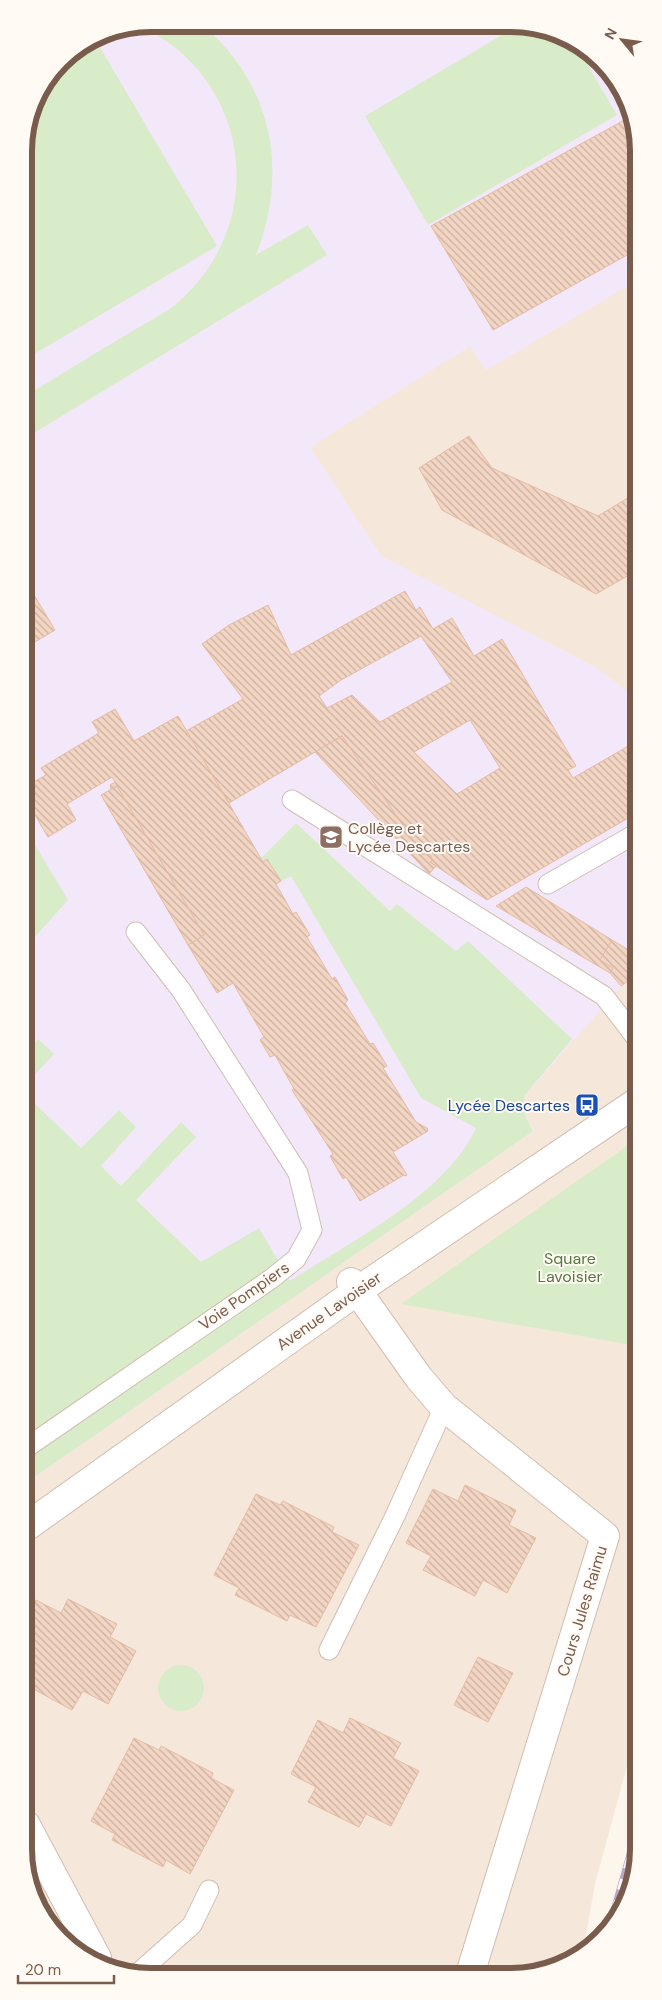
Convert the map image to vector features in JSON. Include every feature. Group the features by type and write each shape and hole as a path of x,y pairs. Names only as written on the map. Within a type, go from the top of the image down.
{"street":[{"name":"Avenue Lavoisier","path":"32,1522 354,1286 629,1107"},
{"name":"Cours Jules Raimu","path":"354,1286 419,1378 444,1407 604,1536 472,1968"},
{"path":"32,1836 94,1953"}],"lane":[{"path":"292,800 604,996 629,1029"},
{"path":"548,884 630,840"},
{"name":"Voie Pompiers","path":"32,1444 271,1279 296,1259 312,1230 298,1173 181,990 136,932"},
{"path":"329,1650 399,1507 444,1407"},
{"path":"145,1967 192,1924 209,1890"}],"shaded area":[{"path":"152,32 510,32 533,35 563,45 595,67 617,99 623,114 630,152 629,1759 595,1884 585,1941 570,1952 533,1965 510,1968 152,1968 129,1965 92,1952 67,1933 48,1908 39,1886 32,1848 33,144 39,114 45,99 57,79 73,62 92,48 114,39"},
{"name":"Collège et Lycée Descartes","path":"152,32 510,32 526,34 563,45 583,57 605,79 617,99 623,114 630,152 630,285 486,370 470,346 310,447 381,556 595,667 630,693 630,981 621,987 524,1096 525,1116 533,1131 32,1479 33,144 39,114 45,99 57,79 73,62 92,48 106,42 129,35"}],"green space":[{"path":"152,32 210,32 226,48 245,74 259,102 268,130 272,160 271,191 266,223 256,255 308,225 327,255 33,434 33,392 176,304 210,266 222,244 230,221 237,173 234,148 222,107 205,78 194,65 182,53"},
{"path":"507,32 548,39 563,45 583,57 617,115 428,225 365,116"},
{"path":"99,45 217,246 33,355 34,136 45,99 57,79 73,62 92,48"},
{"path":"296,823 390,911 397,904 456,951 468,941 572,1039 524,1096 525,1116 533,1131 32,1479 32,1101 81,1148 119,1110 136,1127 101,1166 121,1186 181,1122 196,1137 136,1200 201,1262 259,1228 290,1281 367,1233 420,1195 443,1174 462,1152 476,1128 421,1098 291,876 281,881 268,860 264,862 261,858"},
{"path":"33,841 68,900 33,940"},
{"path":"38,1039 54,1054 32,1077 32,1045"},
{"name":"Square Lavoisier","path":"629,1144 629,1345 401,1304"},
{"path":"186,1665 198,1671 203,1679 203,1697 198,1705 190,1710 176,1711 164,1705 159,1697 158,1683 164,1671 172,1666"}],"building":[{"path":"625,120 630,152 630,253 493,330 431,226"},
{"path":"469,436 492,468 598,516 630,497 630,575 596,594 442,510 419,468"},
{"path":"405,591 416,610 420,607 433,629 452,618 474,656 502,639 576,766 568,770 573,778 630,745 630,817 487,900 430,862 433,860 428,852 423,855 342,736 229,803 186,731 243,699 202,644 229,625 268,605 291,655","holes":["421,636 452,682 380,722 352,695 327,708 319,696 341,680","470,720 500,768 457,794 414,752"]},
{"path":"33,593 55,630 33,643"},
{"path":"115,709 134,741 178,716 263,862 267,859 281,881 276,884 293,914 296,912 310,935 307,937 332,979 335,977 348,1000 345,1003 370,1044 373,1043 387,1066 383,1068 416,1122 427,1128 428,1131 393,1152 407,1175 360,1201 346,1177 343,1179 330,1156 333,1154 292,1090 294,1089 275,1055 270,1057 260,1040 264,1037 233,983 217,993 188,945 204,935 117,786 111,789 110,785 115,782 112,777 67,804 76,820 48,837 33,811 33,783 46,775 41,768 99,733 92,722"},
{"path":"342,736 423,855 428,852 433,860 430,862 436,866 429,874 315,752"},
{"path":"117,786 204,935 188,945 101,795"},
{"path":"526,887 612,940 600,960 613,968 610,973 496,906"},
{"path":"612,940 630,951 630,980 621,986 610,973 613,968 600,960"},
{"path":"465,1485 516,1510 509,1525 536,1538 507,1593 483,1580 475,1596 423,1570 431,1556 406,1543 433,1489 458,1501"},
{"path":"256,1494 280,1505 283,1501 334,1527 332,1532 359,1545 316,1627 290,1615 287,1621 235,1595 239,1588 214,1575"},
{"path":"68,1599 117,1624 110,1637 136,1651 108,1704 83,1691 72,1710 32,1688 32,1669 34,1666 32,1665 32,1608 36,1600 61,1613"},
{"path":"478,1657 513,1673 488,1722 454,1705"},
{"path":"350,1718 401,1743 393,1758 419,1771 391,1826 366,1814 359,1827 308,1802 316,1787 291,1774 318,1720 343,1733"},
{"path":"134,1738 159,1750 161,1746 213,1773 211,1778 234,1790 190,1874 166,1860 163,1867 112,1840 115,1834 91,1821"}],"railway":[{"path":"614,1908 629,1855"}],"place":[{"name":"Collège et Lycée Descartes","path":"331,837"},
{"name":"Lycée Descartes","path":"587,1105"}]}
